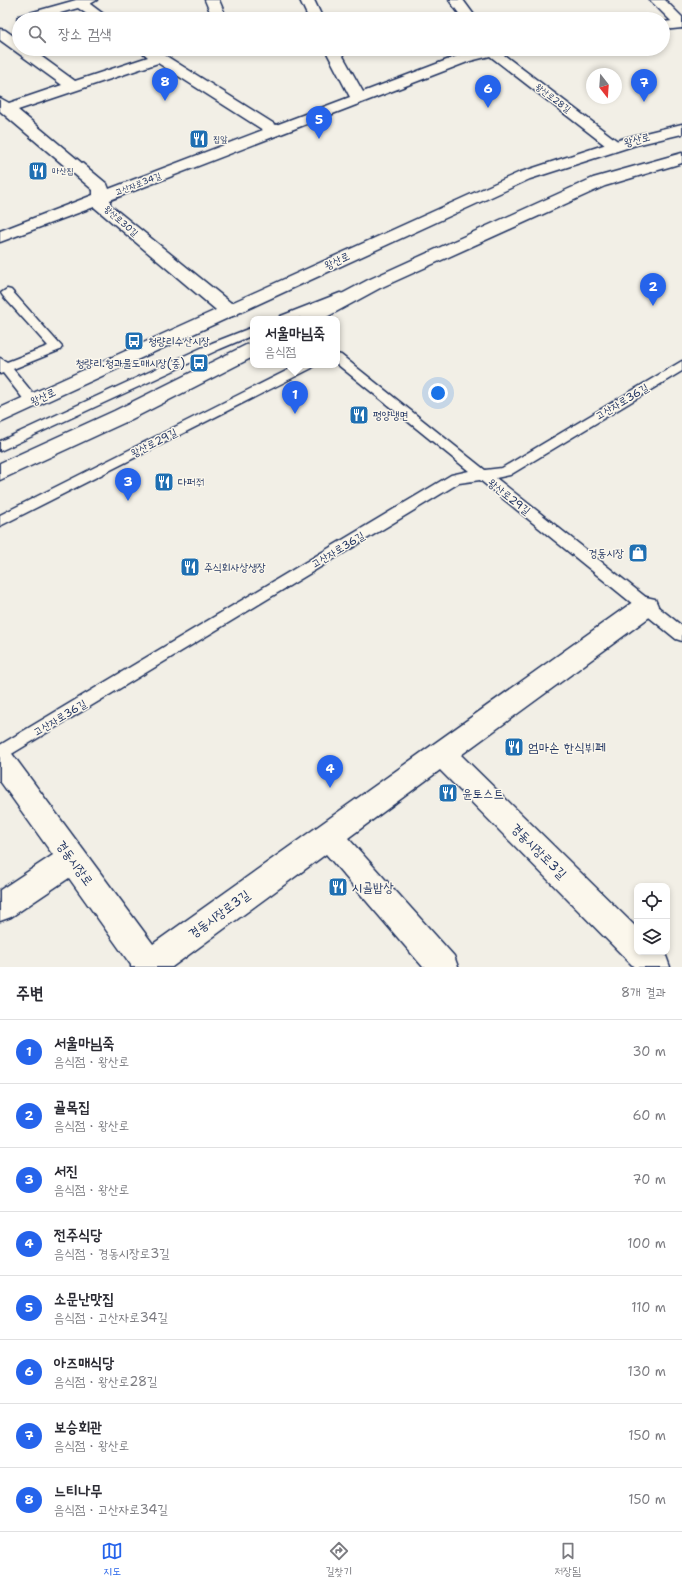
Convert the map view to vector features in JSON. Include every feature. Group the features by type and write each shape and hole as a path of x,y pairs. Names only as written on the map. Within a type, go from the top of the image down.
{"street":[{"path":"212,0 217,12"},
{"path":"307,0 312,12"},
{"path":"456,0 465,12"},
{"path":"657,0 670,12"},
{"path":"51,12 85,2 96,12"},
{"path":"670,12 682,24"},
{"path":"670,25 682,24"},
{"path":"32,56 74,87"},
{"path":"156,56 275,131"},
{"path":"336,56 359,99"},
{"name":"고산자로34길","path":"0,237 472,56"},
{"name":"왕산로28길","path":"503,56 616,146"},
{"name":"왕산로30길","path":"4,106 74,87 159,58"},
{"name":"왕산로30길","path":"4,106 101,188 100,198 102,207 229,311"},
{"name":"왕산로","path":"0,416 524,176 680,127"},
{"path":"315,316 374,284 599,182 682,158"},
{"path":"0,472 121,416 250,351"},
{"name":"경동시장로3길","path":"149,966 646,606"},
{"name":"경동시장로3길","path":"442,754 634,946"},
{"name":"경동시장로","path":"0,758 149,966"},
{"path":"328,836 443,967"},
{"path":"0,907 72,859"},
{"path":"643,955 655,967"}],"lane":[{"path":"293,316 374,284"},
{"path":"7,293 56,347 2,367 33,402"},
{"path":"0,446 216,346 250,333"},
{"name":"왕산로29길","path":"340,360 682,635"},
{"name":"고산자로36길","path":"0,754 456,478 505,472 682,365"},
{"name":"왕산로29길","path":"0,521 302,368"}],"place":[{"name":"느티나무","path":"165,101"},
{"name":"보승회관","path":"644,102"},
{"name":"아즈매식당","path":"488,108"},
{"name":"집앞","path":"199,139"},
{"name":"소문난맛집","path":"319,139"},
{"name":"마산집","path":"38,171"},
{"name":"골목집","path":"653,306"},
{"name":"청량리수산시장","path":"134,341"},
{"name":"청량리.청과물도매시장(중)","path":"199,363"},
{"name":"서울마님죽","path":"295,414"},
{"name":"평양냉면","path":"359,415"},
{"name":"다퍼줘","path":"164,482"},
{"name":"서진","path":"128,501"},
{"name":"경동시장","path":"638,553"},
{"name":"주식회사상생장","path":"190,567"},
{"name":"엄마손 한식뷔페","path":"514,747"},
{"name":"전주식당","path":"330,788"},
{"name":"윤토스트","path":"448,793"},
{"name":"시골밥상","path":"338,887"}]}
